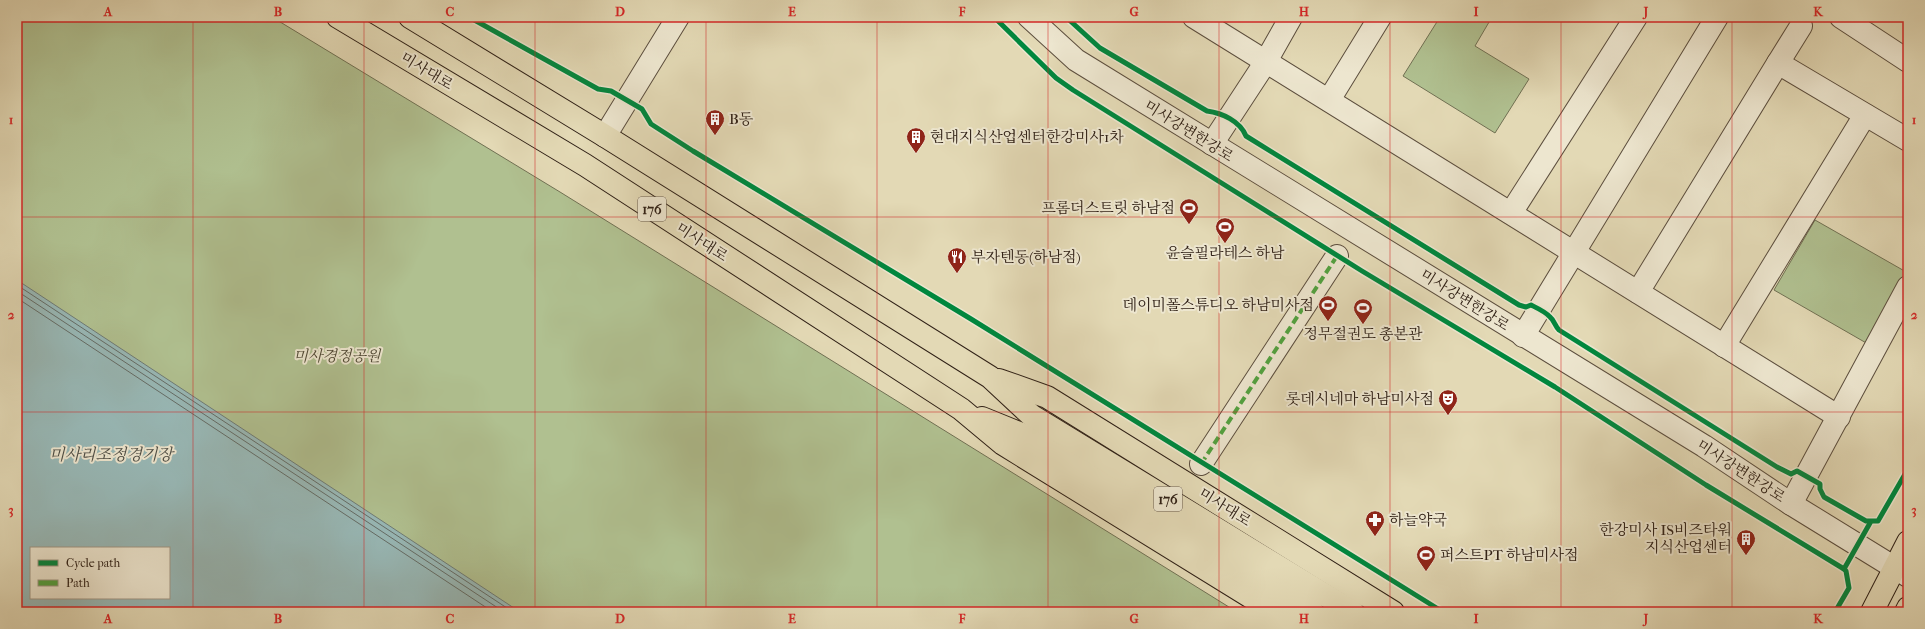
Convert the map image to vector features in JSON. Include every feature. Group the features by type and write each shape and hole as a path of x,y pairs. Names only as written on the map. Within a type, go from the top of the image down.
{"main road":[{"name":"미사대로","path":"338,17 584,165 961,409 1003,444 1275,612"},
{"name":"미사대로","path":"410,17 605,136 990,377 1032,416 1353,612"},
{"name":"미사대로","path":"990,377 1047,397 1393,612"},
{"name":"미사대로","path":"961,409 1019,433 1313,612"},
{"path":"1872,612 1902,572 1908,542"},
{"path":"1906,612 1908,608"}],"street":[{"path":"605,136 678,17"},
{"name":"미사강변한강로","path":"1029,17 1076,60 1704,446 1791,504 1902,572"},
{"path":"1194,17 1838,417"},
{"path":"1212,144 1265,62 1291,17"},
{"path":"1329,100 1380,17"},
{"path":"1511,214 1636,17"},
{"path":"1523,336 1717,17"},
{"path":"1841,17 1908,61"},
{"path":"1638,292 1801,26"},
{"path":"1778,63 1865,116 1908,140"},
{"path":"1724,346 1865,116"},
{"path":"1201,464 1337,256"},
{"path":"1791,504 1908,287"}],"green space":[{"name":"미사경정공원","path":"17,17 272,17 560,192 1237,612 17,612"},
{"path":"1440,17 1492,17 1475,46 1529,79 1495,133 1403,76"},
{"path":"1815,220 1908,273 1868,344 1774,290"}],"water":[{"name":"미사리조정경기장","path":"17,280 520,612 17,612"}],"marked path":[{"path":"1201,464 1337,256"}],"cycle path":[{"path":"469,17 598,89 611,91 642,109 651,124 693,151 971,319 1443,612"},
{"path":"994,17 1056,78 1073,90 1362,271 1555,387 1706,485 1844,569 1846,571 1849,588 1835,612"},
{"path":"1066,17 1100,48 1207,111 1219,114 1235,122 1246,136 1519,305 1526,307 1531,305 1544,312 1551,318 1559,330 1777,467 1791,474 1797,471 1820,484 1820,489 1824,497 1866,521 1878,521 1908,469"},
{"path":"1844,569 1870,523"}],"place":[{"name":"B동","path":"715,136"},
{"name":"현대지식산업센터한강미사1차","path":"916,154"},
{"name":"프롬더스트릿 하남점","path":"1189,225"},
{"name":"윤슬필라테스 하남","path":"1225,244"},
{"name":"부자텐동(하남점)","path":"957,274"},
{"name":"데이미폴스튜디오 하남미사점","path":"1328,322"},
{"name":"정무절권도 총본관","path":"1363,325"},
{"name":"롯데시네마 하남미사점","path":"1448,416"},
{"name":"하늘약국","path":"1375,537"},
{"name":"한강미사 IS비즈타워 지식산업센터","path":"1746,556"},
{"name":"퍼스트PT 하남미사점","path":"1426,572"}]}
